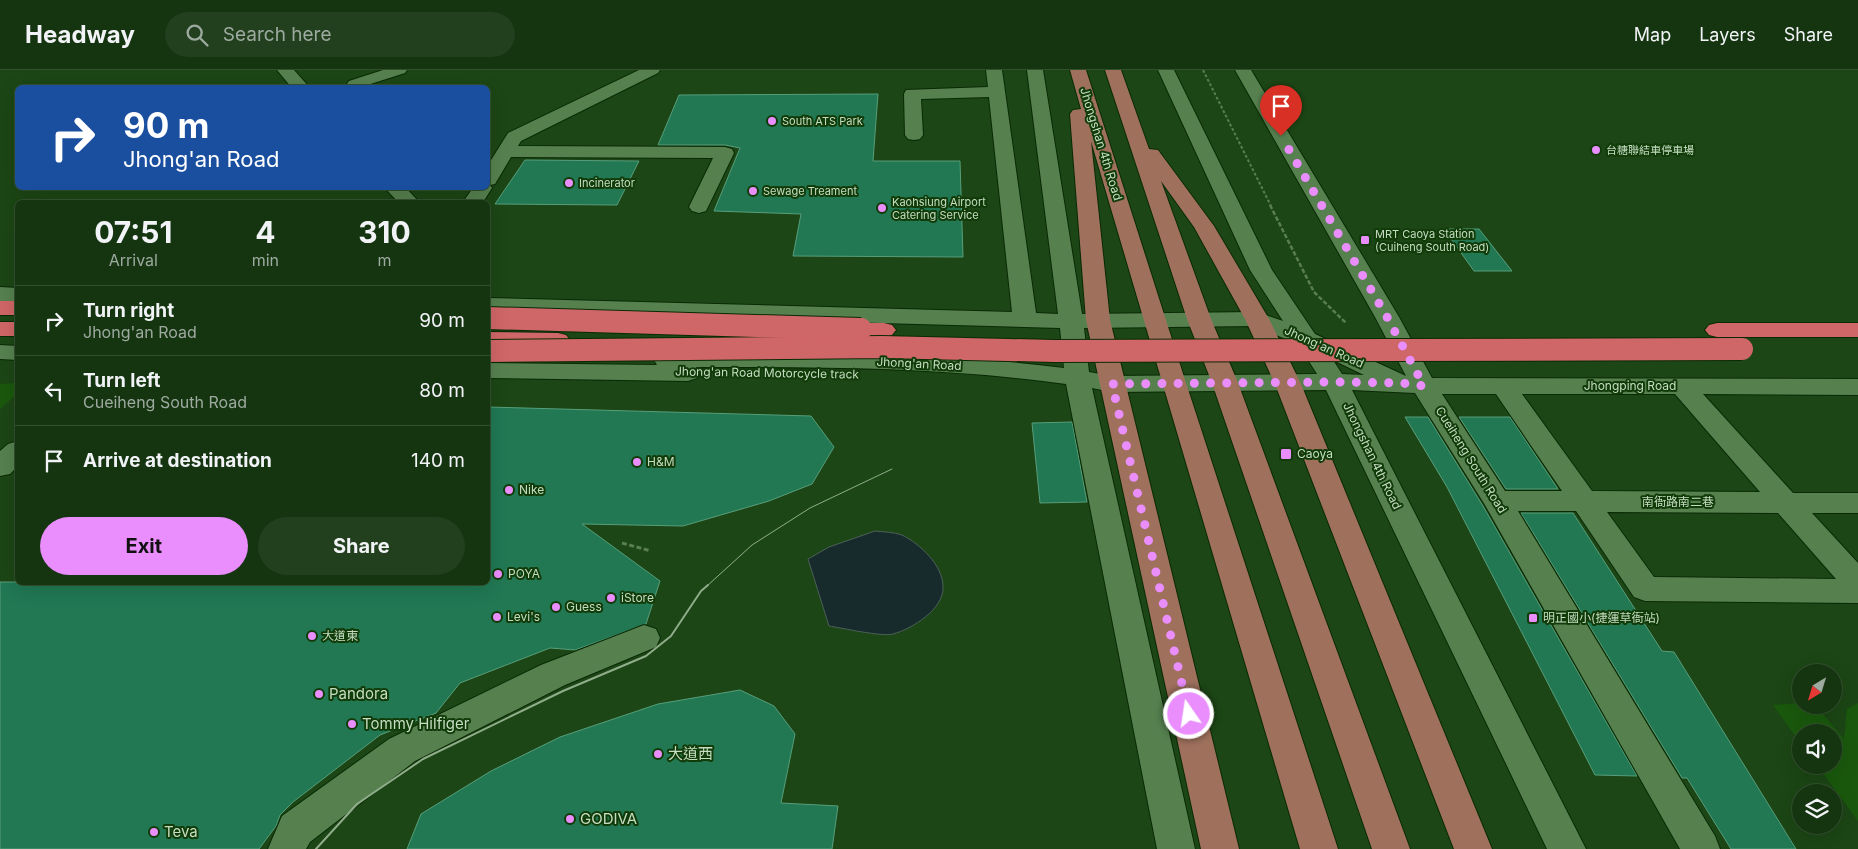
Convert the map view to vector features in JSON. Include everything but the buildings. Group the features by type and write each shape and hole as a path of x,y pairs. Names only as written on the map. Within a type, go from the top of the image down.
{"highway":[{"path":"0,308 15,308"},
{"path":"0,318 15,319"},
{"path":"490,318 883,338 1054,351 1858,349"},
{"path":"490,328 883,338"},
{"path":"0,329 15,329"},
{"path":"490,350 1043,335 1858,330"},
{"path":"490,339 883,338"},
{"path":"0,342 15,342"}],"main road":[{"name":"Jhongshan 4th Road","path":"1077,70 1319,849"},
{"name":"Jhongshan 4th Road","path":"1077,70 1098,320 1220,849"},
{"path":"1113,70 1199,319 1225,383 1391,849"},
{"path":"1134,131 1204,226 1257,319 1288,384 1473,849"}],"street":[{"path":"286,70 299,85"},
{"path":"354,84 399,70"},
{"path":"490,177 514,137 652,70"},
{"path":"1034,70 1071,321 1076,376 1176,849"},
{"name":"Jhongshan 4th Road","path":"1166,70 1261,270 1304,338 1335,382 1567,849"},
{"name":"Cueiheng South Road","path":"1243,70 1387,317 1413,385 1497,501 1700,849"},
{"path":"914,135 912,94 994,81 1025,320"},
{"path":"507,151 725,153 699,207"},
{"path":"397,190 407,200"},
{"path":"0,294 15,295"},
{"name":"Jhong'an Road","path":"490,305 1071,321 1257,319 1413,385"},
{"path":"0,313 15,313"},
{"name":"Jhong'an Road","path":"490,322 632,326 769,313"},
{"path":"0,335 15,335"},
{"name":"Jhong'an Road","path":"490,350 749,360 895,363 1013,369 1076,376 1112,384 1288,384 1335,382 1413,385"},
{"path":"0,352 15,353"},
{"name":"Jhong'an Road","path":"490,362 749,360"},
{"name":"Jhong'an Road Motorcycle track","path":"490,371 1076,376"},
{"name":"Jhongping Road","path":"1413,385 1858,387"},
{"path":"1503,385 1645,589 1858,591"},
{"path":"1681,386 1858,582"},
{"path":"0,467 15,453"},
{"name":"南衙路南二巷","path":"1497,501 1858,503"},
{"path":"288,849 296,829 402,750 554,676 644,638"}],"path":[{"path":"622,543 651,551"}],"green space":[{"path":"15,383 15,396 0,409 0,384"},
{"path":"1858,703 1858,821 1842,799 1842,784 1831,784 1824,774 1842,774 1842,737 1844,739 1847,709"},
{"path":"1792,704 1792,714 1823,714 1831,724 1792,724 1792,731 1773,705"}],"water":[{"path":"875,531 902,535 923,550 935,563 939,571 943,587 942,595 933,610 926,617 909,628 893,634 871,633 829,626 808,559 829,547"}],"tram line":[{"path":"707,586 752,545 810,508 892,469"},
{"path":"316,849 357,804 423,759 563,691 646,656 671,636 701,591 708,585"}],"place":[{"name":"South ATS Park","path":"772,121"},
{"name":"台糖聯結車停車場","path":"1596,150"},
{"name":"Incinerator","path":"569,183"},
{"name":"Sewage Treament","path":"753,191"},
{"name":"Kaohsiung Airport Catering Service","path":"882,208"},
{"name":"MRT Caoya Station (Cuiheng South Road)","path":"1365,240"},
{"name":"Caoya","path":"1286,454"},
{"name":"H&M","path":"637,462"},
{"name":"Nike","path":"509,490"},
{"name":"POYA","path":"498,574"},
{"name":"iStore","path":"611,598"},
{"name":"Guess","path":"556,607"},
{"name":"Levi's","path":"497,617"},
{"name":"明正國小(捷運草衙站)","path":"1533,618"},
{"name":"大道東","path":"312,636"},
{"name":"Pandora","path":"319,694"},
{"name":"Tommy Hilfiger","path":"352,724"},
{"name":"大道西","path":"658,754"},
{"name":"GODIVA","path":"570,819"},
{"name":"Teva","path":"154,832"}],"route":[{"path":"1189,714 1112,384 1288,384 1335,382 1402,383 1424,386 1387,317 1281,136"}]}
